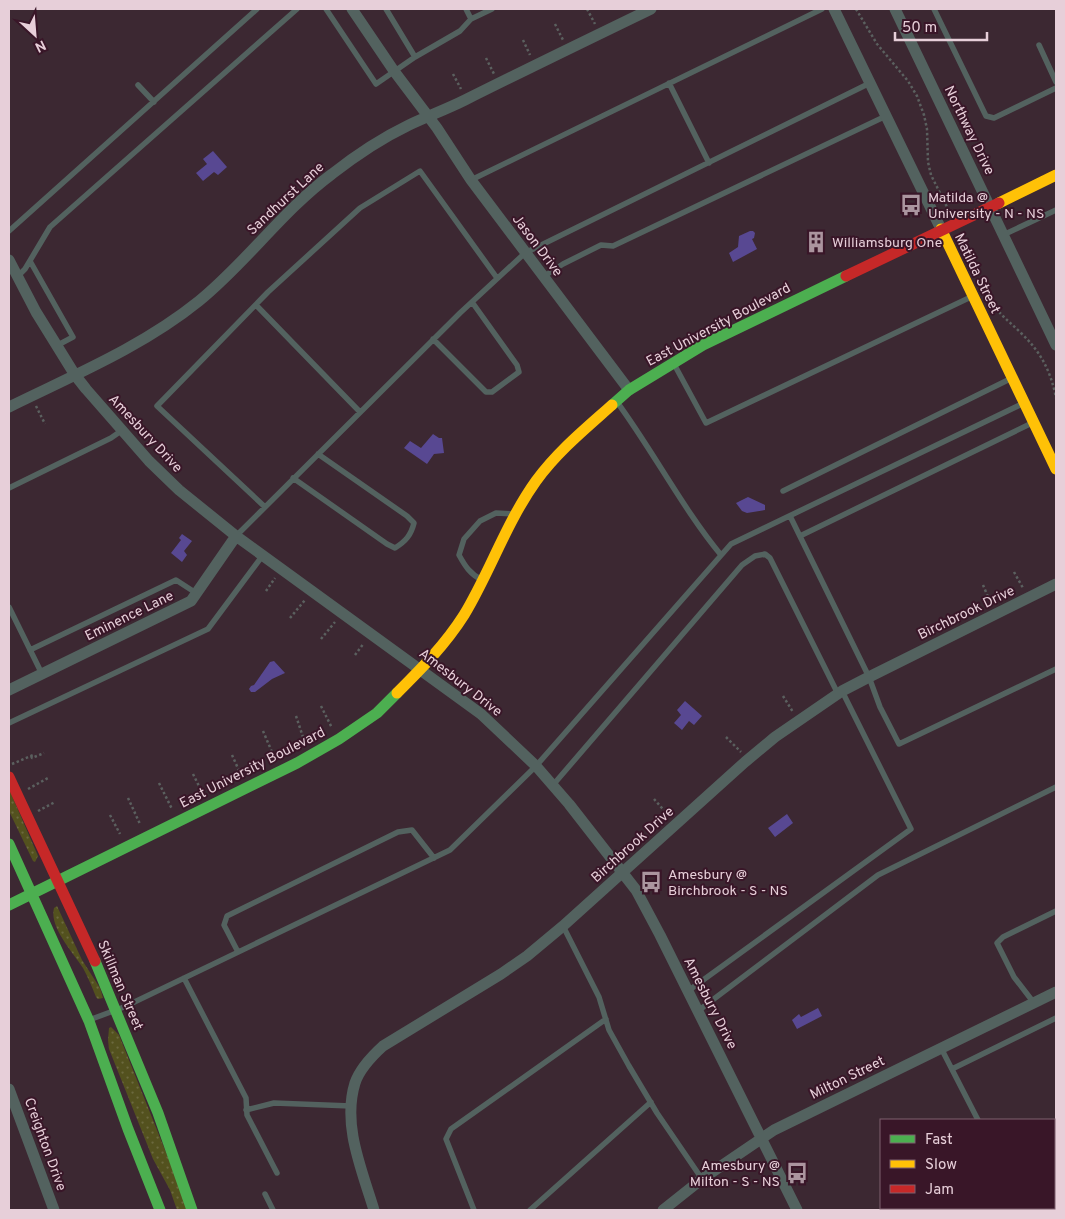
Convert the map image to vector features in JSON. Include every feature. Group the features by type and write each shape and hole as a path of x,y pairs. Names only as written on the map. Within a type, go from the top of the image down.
{"street":[{"path":"352,9 394,71 428,116"},
{"name":"Sandhurst Lane","path":"9,407 129,348 171,323 222,281 300,200 331,174 382,140 651,9"},
{"name":"Matilda Street","path":"834,9 1056,469"},
{"name":"Northway Drive","path":"895,9 1056,346"},
{"name":"Jason Drive","path":"428,116 471,180 629,390"},
{"name":"East University Boulevard","path":"9,905 296,763 339,739 377,712 422,669 443,645 463,616 515,514 537,480 568,444 629,390 703,345 1056,175"},
{"name":"Amesbury Drive","path":"9,260 56,346 75,375 121,431 179,490 236,536 422,669 481,714 536,766 553,785 601,843 636,890 797,1210"},
{"name":"Eminence Lane","path":"9,690 191,601 236,536"},
{"name":"Birchbrook Drive","path":"372,1210 355,1148 351,1106 356,1081 367,1062 383,1046 527,956 775,737 840,693 869,676 1056,584"},
{"name":"Skillman Street","path":"9,777 58,880 116,1010 158,1114 192,1210"},
{"path":"9,844 89,1020 128,1130 160,1210"},
{"name":"Milton Street","path":"663,1210 702,1179 789,1122 1056,992"},
{"name":"Creighton Drive","path":"9,1088 13,1108 51,1209"}],"lane":[{"path":"9,231 257,9"},
{"path":"17,277 30,262 50,227 297,9"},
{"path":"326,9 376,84 460,31 472,19 492,9"},
{"path":"386,9 416,57"},
{"path":"466,9 472,19"},
{"path":"471,180 822,9"},
{"path":"934,9 986,116 994,118 1056,88"},
{"path":"1039,45 1056,82"},
{"path":"669,83 709,163"},
{"path":"236,536 433,340 525,253 870,83"},
{"path":"138,85 154,102"},
{"path":"543,277 563,264 601,245 613,246 886,116"},
{"path":"265,507 157,406 256,305 360,208 420,171 497,278"},
{"path":"1003,236 1056,210"},
{"path":"30,262 73,337 56,346"},
{"path":"673,362 706,423 973,296"},
{"path":"433,340 486,392 492,392 519,372 518,364 472,302"},
{"path":"256,305 360,412"},
{"path":"784,491 1012,378"},
{"path":"616,400 694,518 721,555"},
{"path":"89,1020 116,1010 184,978 450,850 536,766 732,544 1024,403"},
{"path":"800,536 1034,422"},
{"path":"9,488 111,438 121,431"},
{"path":"293,478 387,544 395,548 405,542 411,533 414,523 407,516 318,454"},
{"path":"483,580 474,576 467,569 459,555 464,539 480,521 496,513 515,514"},
{"path":"790,516 869,676 880,707 899,744 1056,669"},
{"path":"553,785 742,565 755,556 765,554 770,558 911,828 688,991"},
{"path":"9,723 208,629 263,555"},
{"path":"30,650 176,580 196,593"},
{"path":"9,606 42,674"},
{"path":"698,1011 878,875 1056,787"},
{"path":"238,952 224,925 226,916 398,832 412,830 434,858"},
{"path":"1034,1003 1014,976 997,943 1004,937 1056,911"},
{"path":"563,926 598,997 609,1030 651,1102 702,1179"},
{"path":"184,978 246,1098 247,1114 277,1173"},
{"path":"952,1069 1056,1018"},
{"path":"474,1210 446,1139 451,1129 606,1019"},
{"path":"941,1048 977,1119"},
{"path":"530,1210 651,1102"},
{"path":"246,1110 274,1103 351,1106"},
{"path":"265,1194 273,1210"}],"path":[{"path":"587,9 595,24"},
{"path":"856,9 877,44 908,81 917,96 927,129 928,162 931,175 948,210"},
{"path":"555,24 563,40"},
{"path":"523,40 530,56"},
{"path":"486,58 494,74"},
{"path":"453,74 461,89"},
{"path":"992,302 1008,322 1026,338 1041,356 1049,370 1056,398"},
{"path":"36,406 45,424"},
{"path":"1014,572 1023,590"},
{"path":"266,591 276,577"},
{"path":"983,585 992,605"},
{"path":"290,618 306,598"},
{"path":"321,640 336,620"},
{"path":"355,655 365,642"},
{"path":"784,696 795,715"},
{"path":"321,706 332,728"},
{"path":"296,716 305,744"},
{"path":"264,731 275,759"},
{"path":"726,737 744,755"},
{"path":"12,764 32,755 32,758 44,753"},
{"path":"232,755 241,775"},
{"path":"193,774 202,794"},
{"path":"25,791 48,778"},
{"path":"159,783 172,809"},
{"path":"128,798 140,824"},
{"path":"654,799 669,816"},
{"path":"35,812 55,802"},
{"path":"110,815 120,834"}],"shaded area":[{"path":"213,151 227,167 218,175 214,172 203,181 196,173 207,164 203,159"},
{"path":"750,231 755,233 752,239 757,249 733,262 729,253 738,247 739,236"},
{"path":"433,434 442,438 444,453 434,454 427,464 404,448 410,441 421,448"},
{"path":"748,497 765,505 765,510 747,513 742,511 736,503"},
{"path":"182,534 192,541 184,551 187,555 182,562 171,553 181,540 179,538"},
{"path":"274,661 285,673 272,679 255,692 251,692 249,689 251,686 254,685 270,662"},
{"path":"685,701 702,716 694,725 689,721 682,730 674,723 681,715 677,710"},
{"path":"9,789 38,856 35,862 9,811"},
{"path":"787,814 793,823 775,837 768,828"},
{"path":"57,906 82,960 100,988 103,998 98,999 96,997 83,968 58,931 53,915 54,908"},
{"path":"818,1008 822,1016 797,1029 792,1020 799,1014 801,1017"},
{"path":"111,1027 119,1035 189,1210 177,1210 170,1190 153,1159 109,1049 109,1028"}],"traffic: fast":[{"path":"612,405 629,390 703,345 846,276"},
{"path":"9,905 297,763 339,739 377,713 397,693"},
{"path":"9,844 89,1021 160,1210"},
{"path":"95,961 158,1113 192,1210"}],"traffic: slow":[{"path":"999,203 1056,175"},
{"path":"941,229 1056,469"},
{"path":"397,693 424,666 457,626 482,582 525,497 544,470 612,405"}],"traffic: jam":[{"path":"846,276 999,203"},
{"path":"9,777 95,961"}],"place":[{"name":"Matilda @ University - N - NS","path":"911,205"},
{"name":"Williamsburg One","path":"816,242"},
{"name":"Amesbury @ Birchbrook - S - NS","path":"651,882"},
{"name":"Amesbury @ Milton - S - NS","path":"797,1173"}]}
